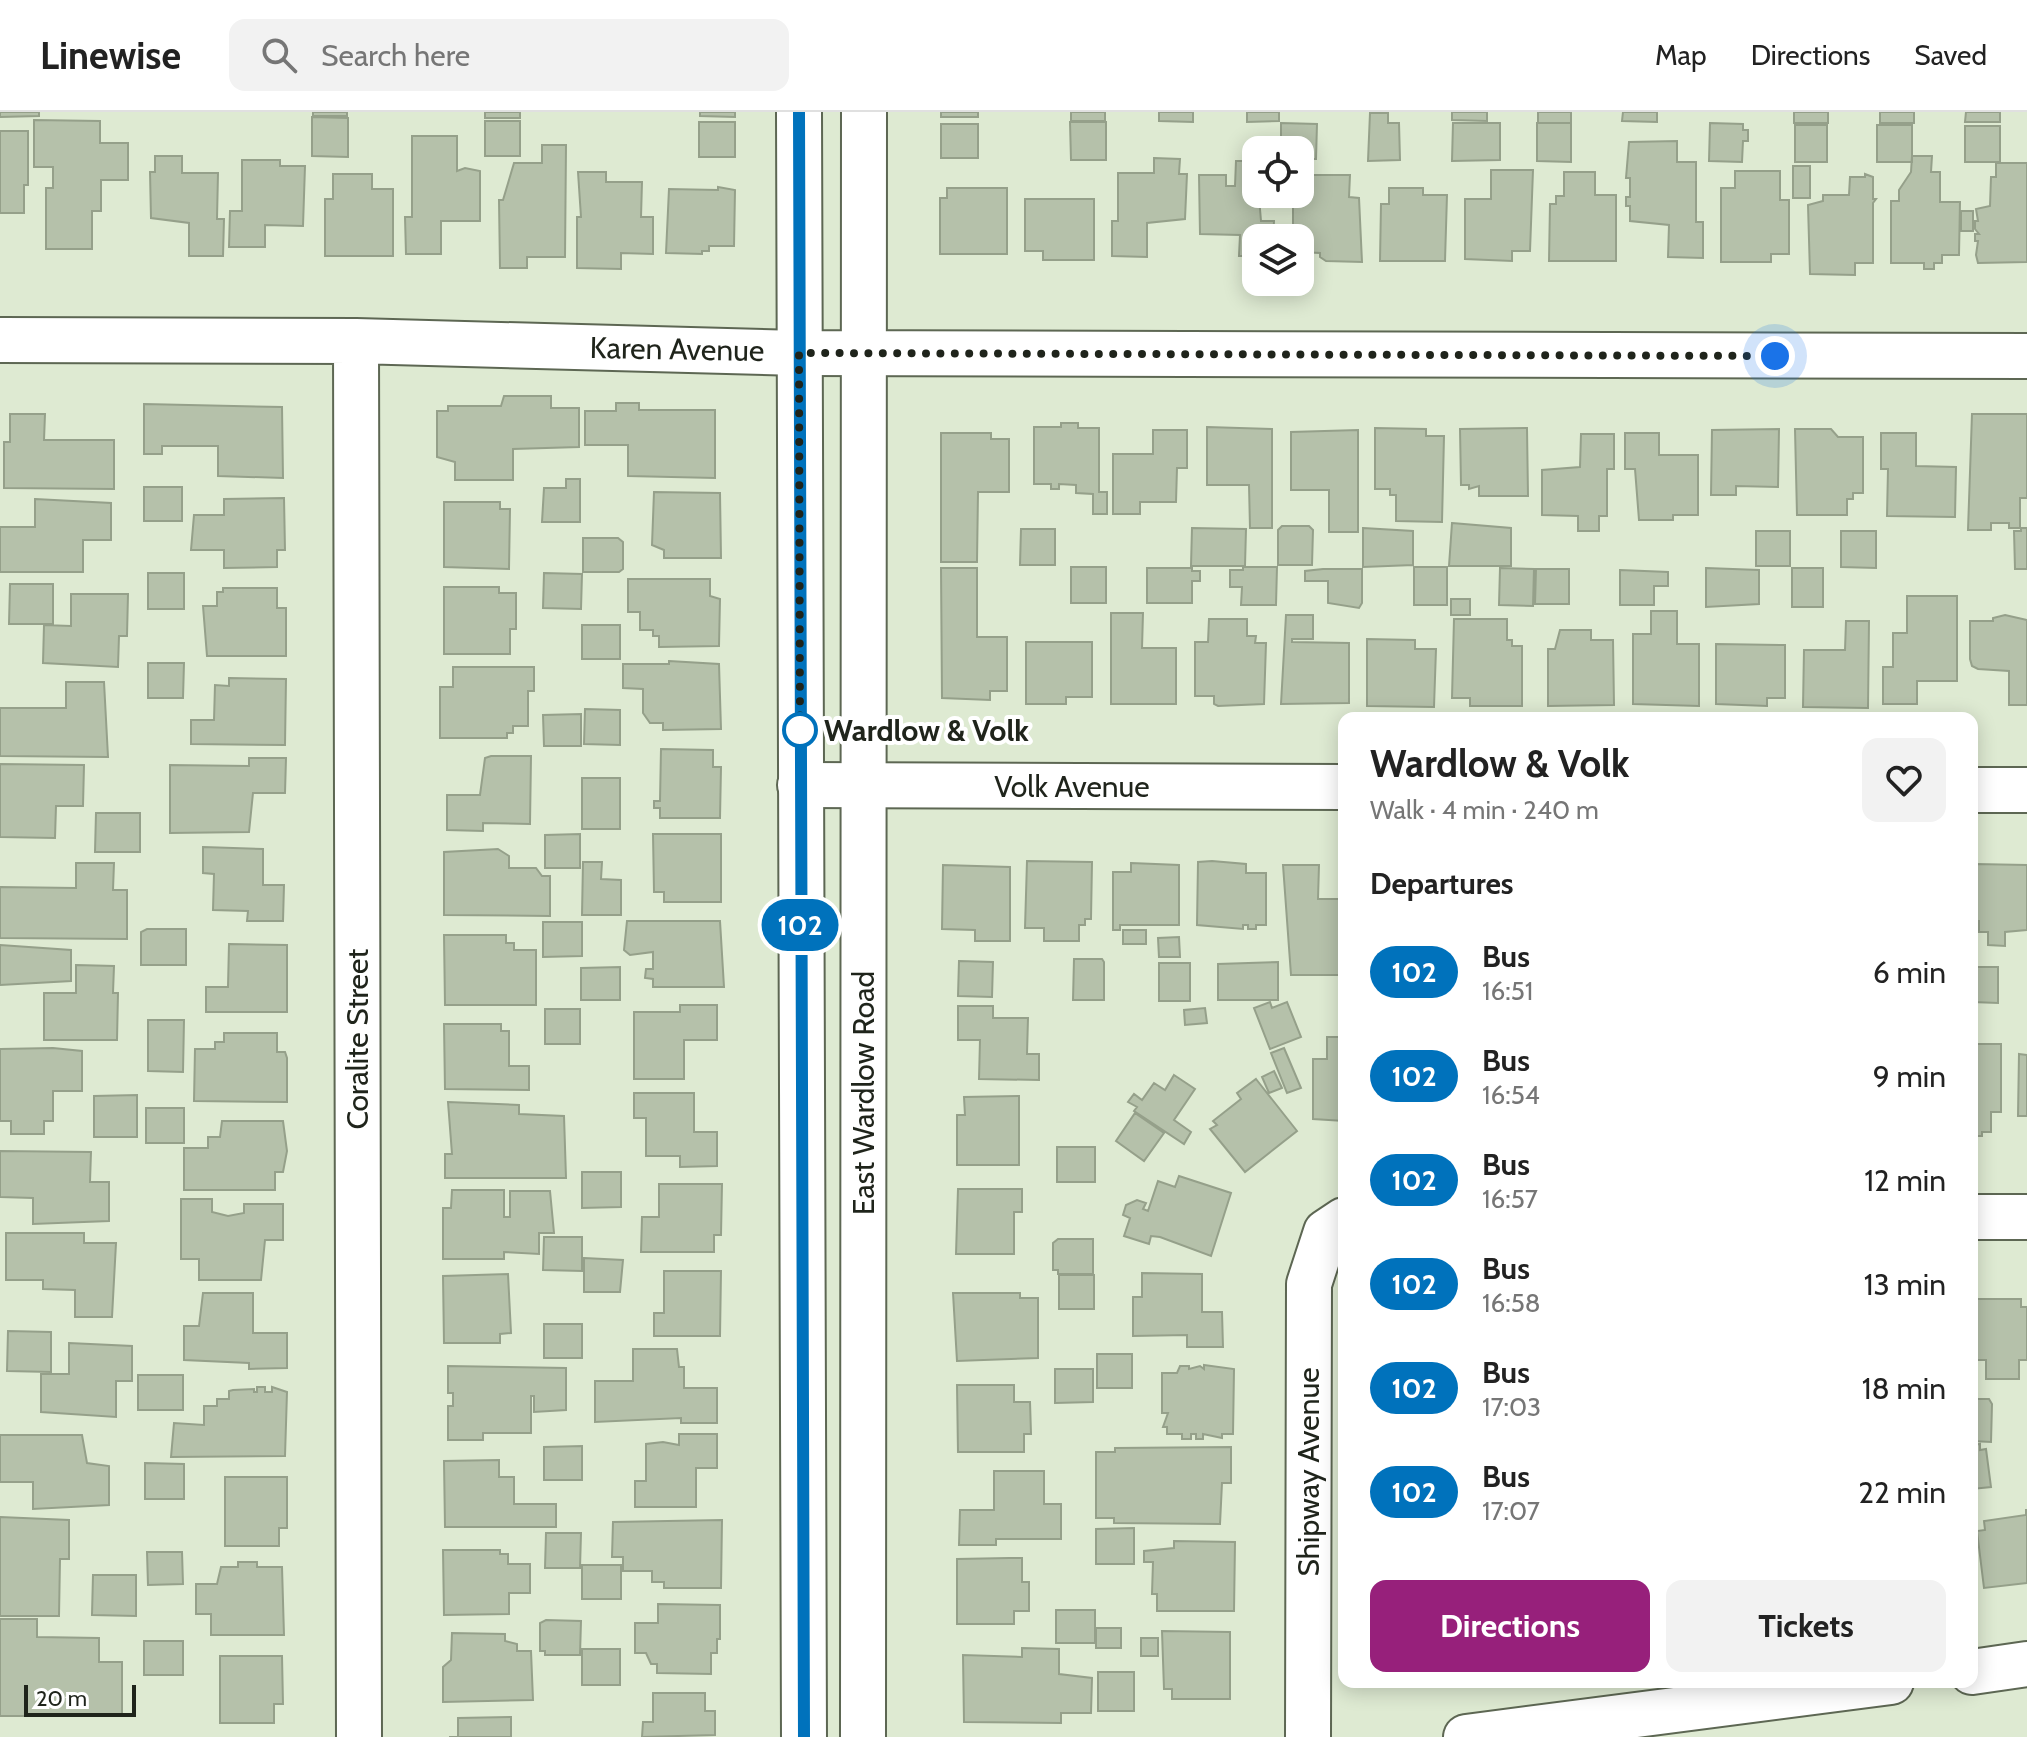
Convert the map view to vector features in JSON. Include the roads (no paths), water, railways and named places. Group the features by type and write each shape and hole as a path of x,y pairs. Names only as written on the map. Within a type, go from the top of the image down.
{"street":[{"name":"East Wardlow Road","path":"799,112 804,1737"},
{"name":"East Wardlow Road","path":"863,1737 864,112"},
{"name":"Karen Avenue","path":"0,340 356,341 799,353 2027,356"},
{"name":"Coralite Street","path":"356,341 359,1737"},
{"name":"Volk Avenue","path":"800,785 1338,787"},
{"path":"1978,790 2027,790"},
{"path":"1978,1217 2027,1217"},
{"name":"Shipway Avenue","path":"1308,1737 1309,1284 1326,1232 1338,1224"},
{"path":"1978,1671 2027,1664"},
{"path":"1466,1737 1845,1688"}],"place":[{"name":"Wardlow & Volk","path":"800,730"}]}
